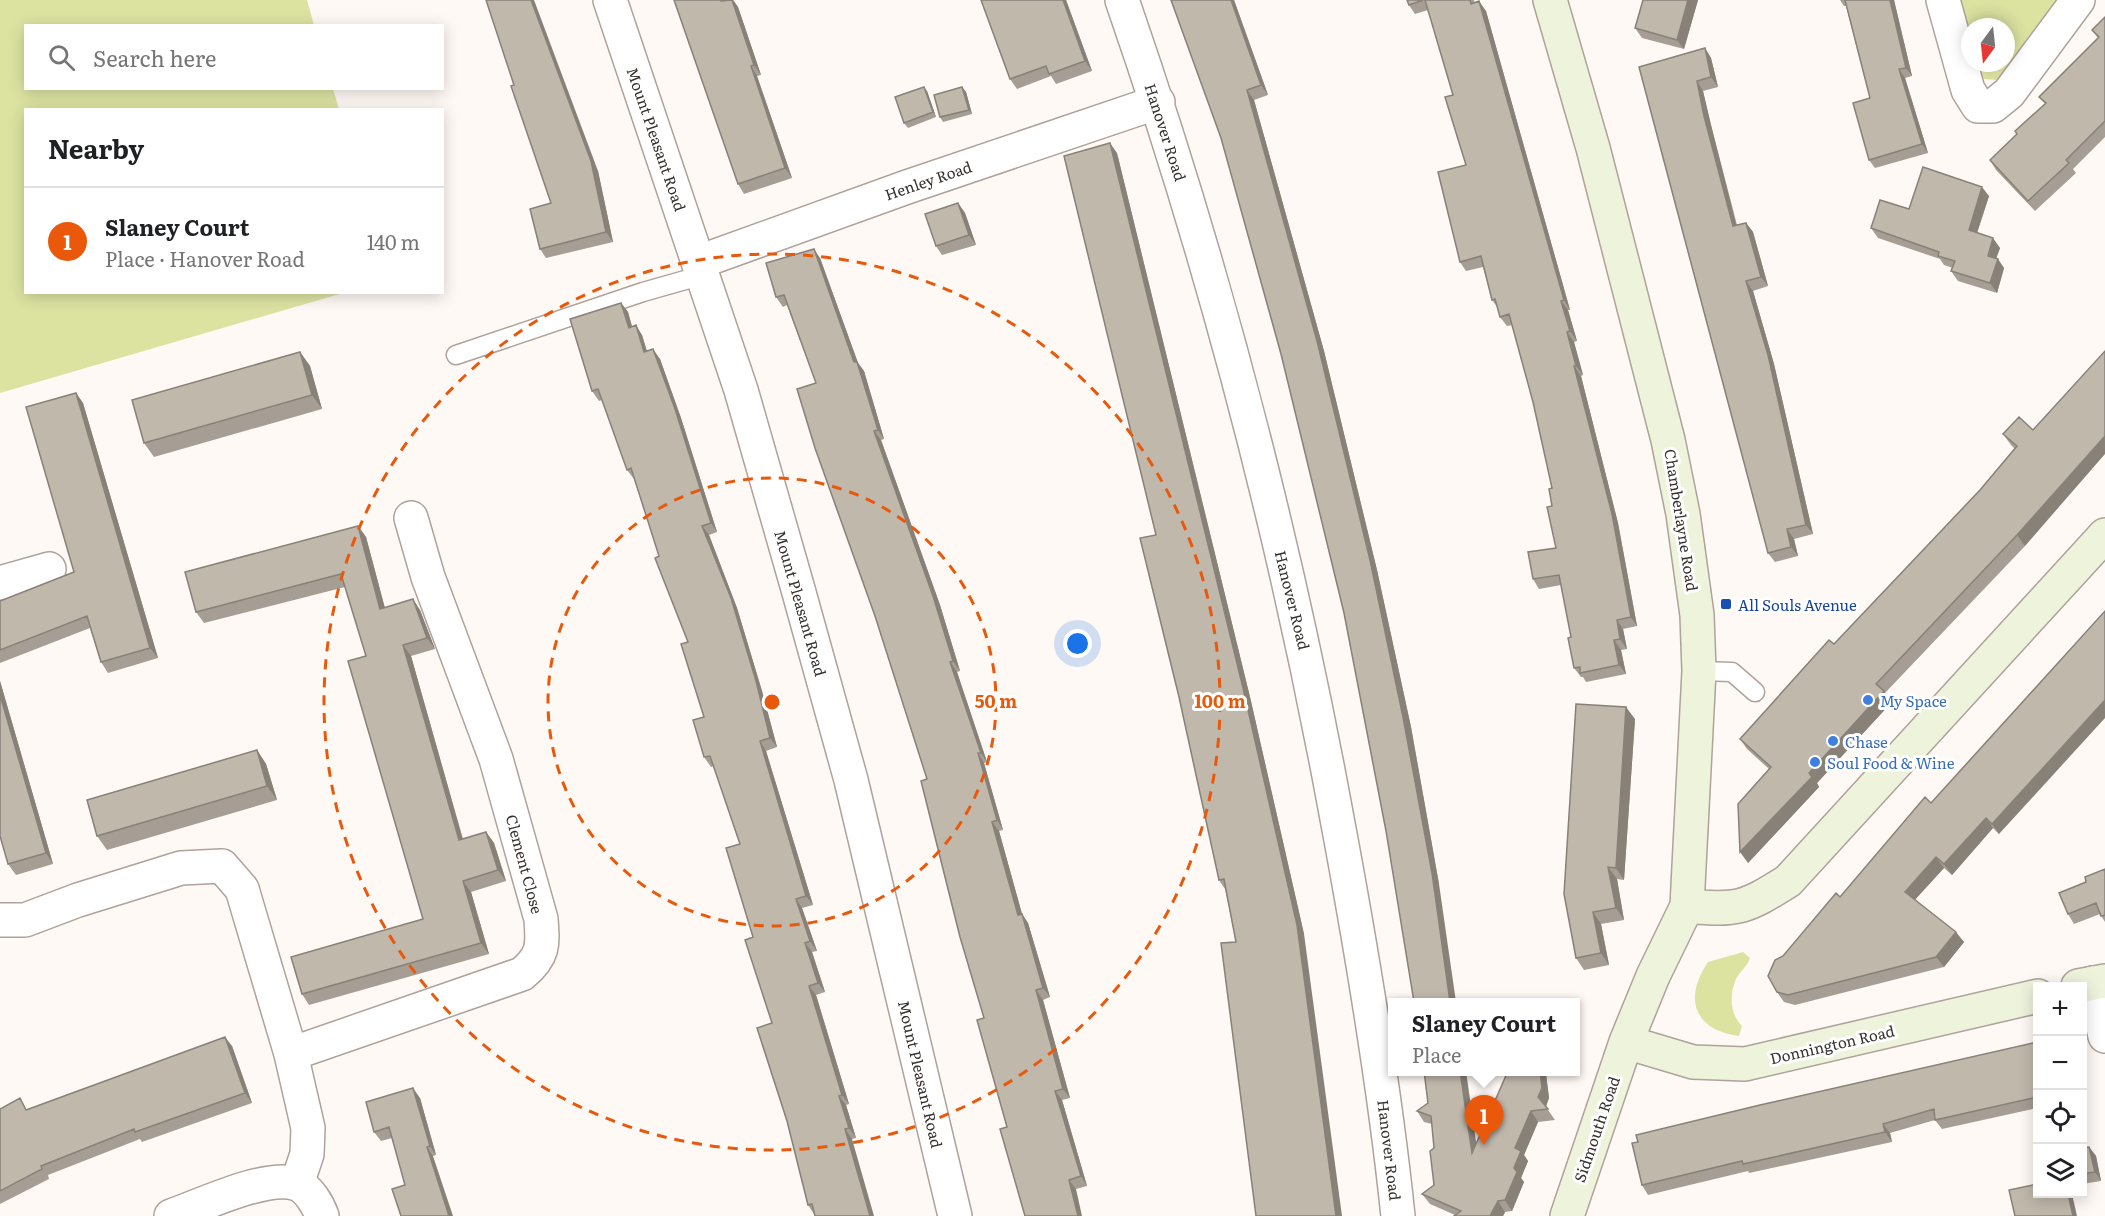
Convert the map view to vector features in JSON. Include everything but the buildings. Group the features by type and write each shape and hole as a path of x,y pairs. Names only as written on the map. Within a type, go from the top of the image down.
{"street":[{"name":"Mount Pleasant Road","path":"610,0 741,390 851,780 955,1216"},
{"name":"Hanover Road","path":"1122,0 1158,102 1193,218 1252,431 1308,662 1360,938 1392,1155 1398,1216"},
{"name":"Chamberlayne Road","path":"1550,0 1593,148 1668,440 1683,514 1697,615 1699,671 1687,906 1653,976 1626,1042"},
{"path":"1943,0 1968,90 1978,106 1992,106 2009,93 2078,0"},
{"name":"Henley Road","path":"701,269 907,187 1158,102"},
{"name":"Clement Close","path":"291,1054 522,974 536,963 543,945 541,919 496,759 428,577 411,518"},
{"path":"1687,906 1725,910 1753,903 1788,881 2105,535"},
{"path":"0,583 49,569"},
{"path":"0,920 25,920 78,900 181,868 222,866 242,889 291,1054 308,1128 307,1154 297,1184"},
{"path":"2092,984 2105,1036"},
{"name":"Donnington Road","path":"1626,1042 1693,1062 1745,1064 2033,997"},
{"name":"Sidmouth Road","path":"1567,1216 1626,1042"},
{"path":"171,1216 272,1182 297,1184 317,1202 322,1216"}],"lane":[{"path":"456,355 643,292 701,269"},
{"path":"1699,671 1732,672 1755,692"}],"green space":[{"path":"0,0 307,0 314,24 24,24 24,90 333,90 339,108 24,108 24,294 340,294 0,393"},
{"path":"1958,0 2060,0 2015,61 2015,18 1963,18"},
{"path":"1980,72 2006,72 1996,80 1984,79"},
{"path":"1743,952 1750,958 1736,979 1732,991 1733,1010 1742,1026 1739,1036 1724,1033 1703,1020 1697,1011 1695,1000 1700,976 1708,962"}],"place":[{"name":"All Souls Avenue","path":"1726,604"},
{"name":"My Space","path":"1868,700"},
{"name":"Chase","path":"1833,741"},
{"name":"Soul Food & Wine","path":"1815,762"},
{"name":"Slaney Court","path":"1484,1145"}]}
